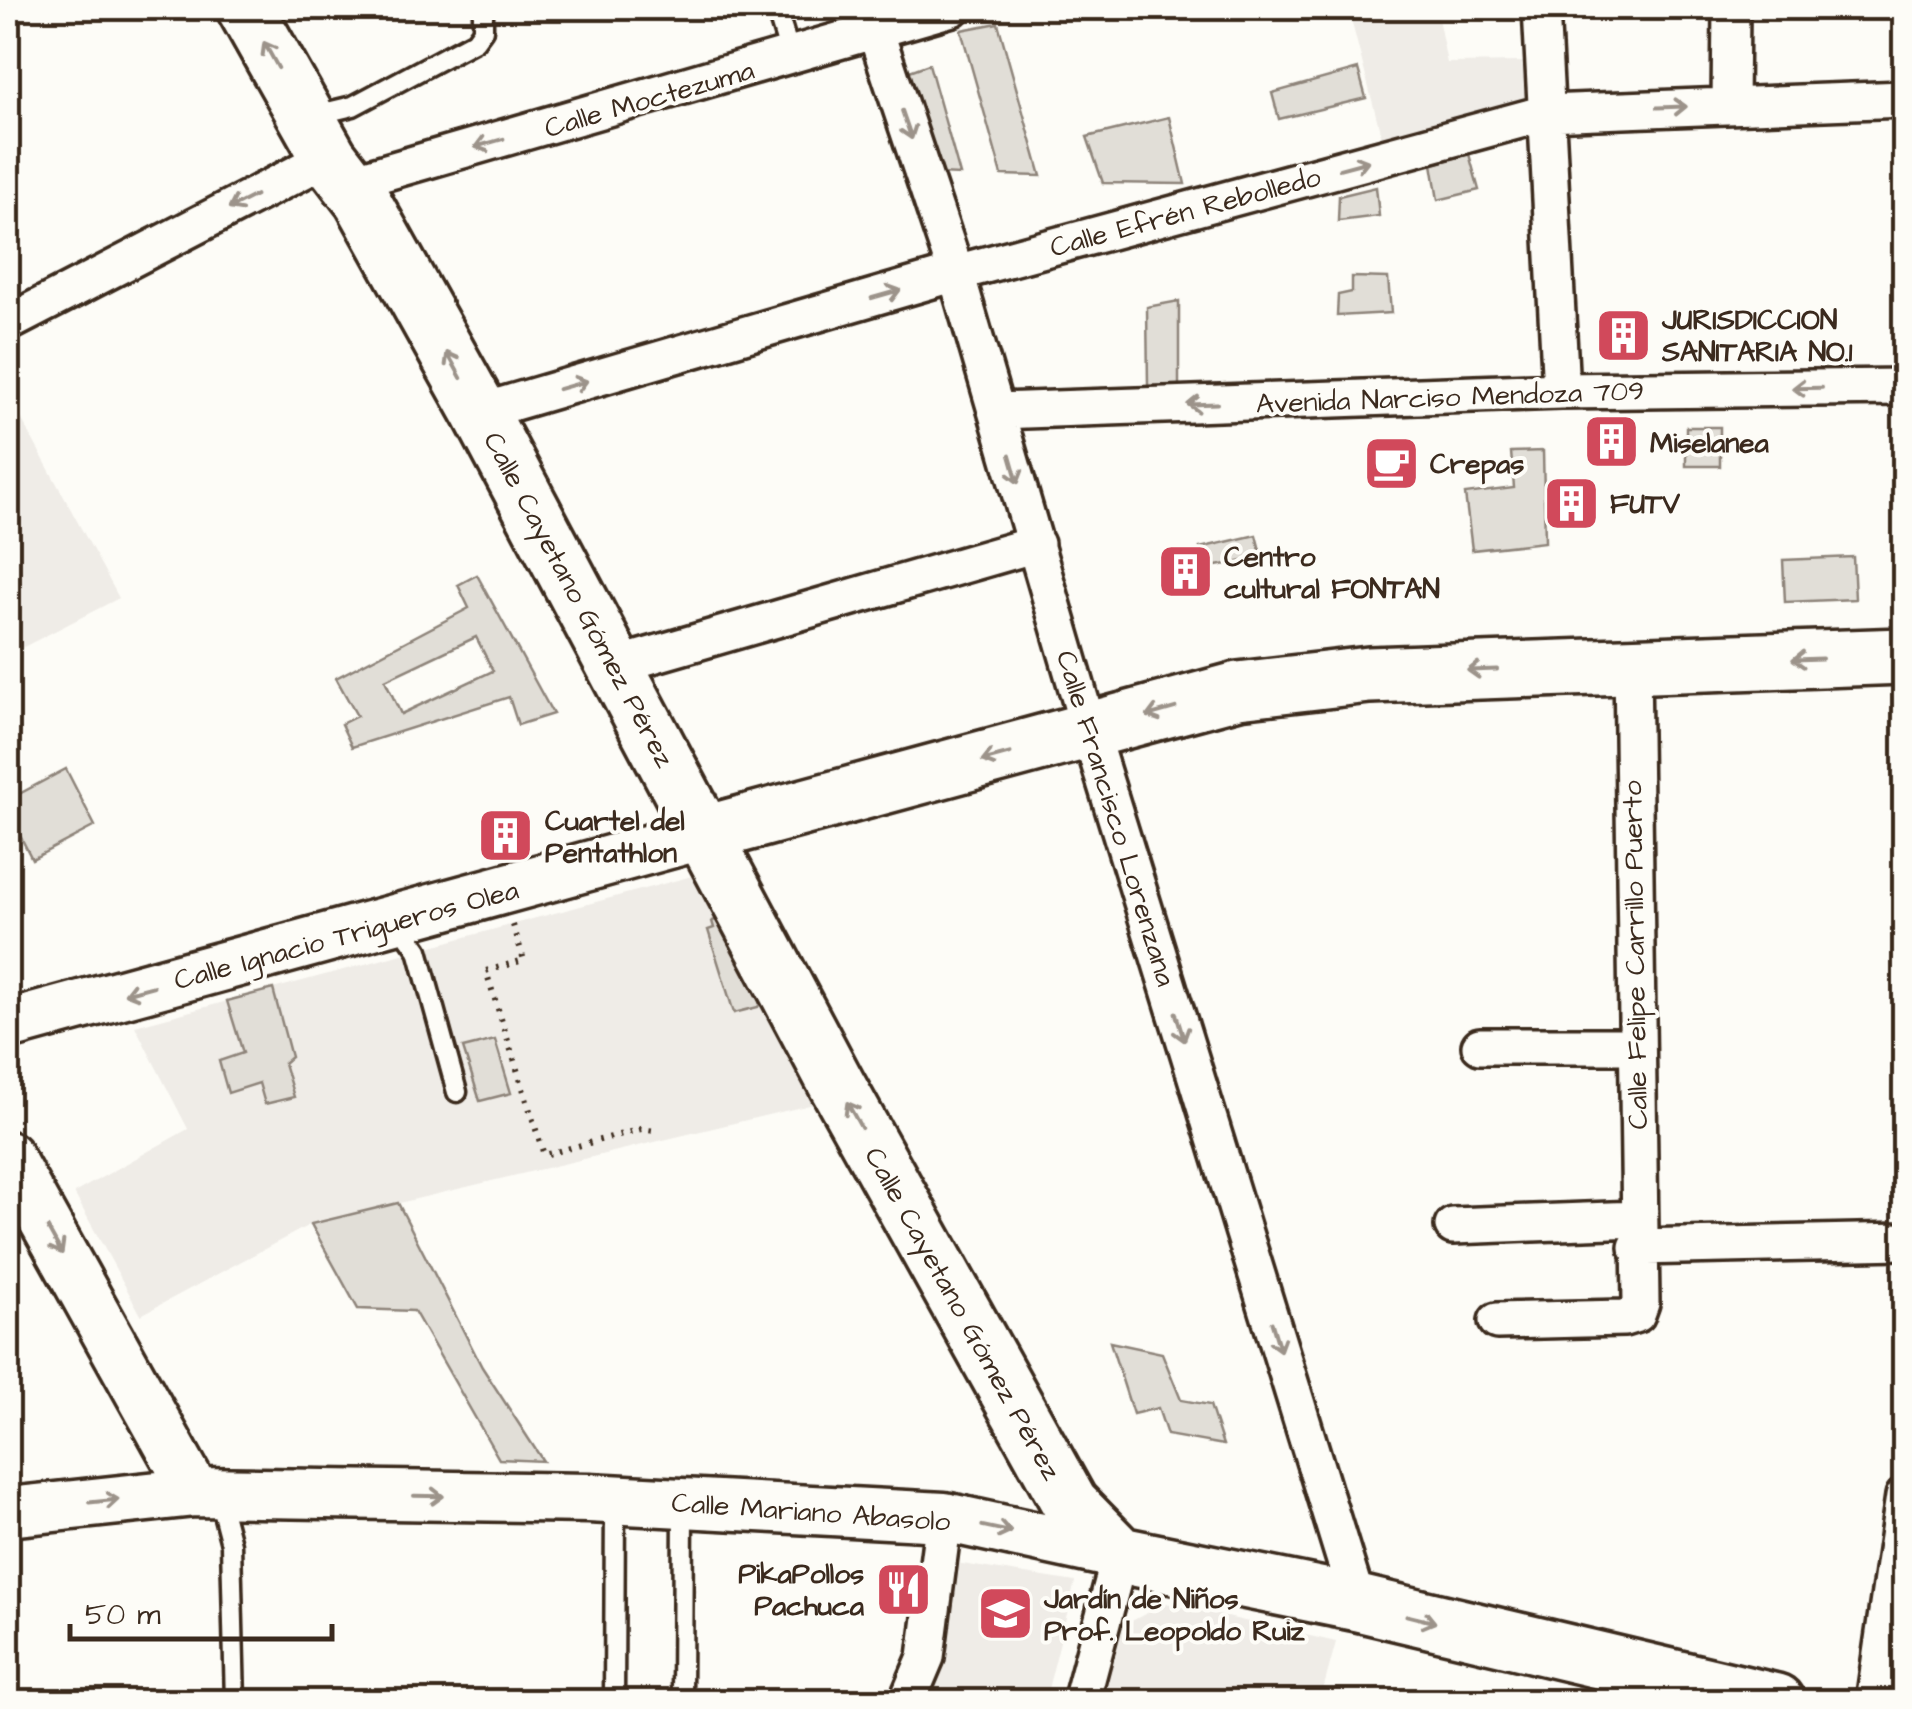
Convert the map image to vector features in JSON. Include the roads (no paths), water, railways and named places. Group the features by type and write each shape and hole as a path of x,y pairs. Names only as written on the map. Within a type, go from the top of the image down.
{"main road":[{"name":"Calle Cayetano Gómez Pérez","path":"245,8 327,153 362,200 480,412 837,1085 1070,1504 1120,1556"},
{"path":"1090,733 1238,690 1370,675 1904,656"},
{"name":"Calle Ignacio Trigueros Olea","path":"705,834 1090,733"},
{"name":"Calle Mariano Abasolo","path":"1120,1556 1358,1603 1621,1685 1776,1702"}],"street":[{"name":"Calle Moctezuma","path":"8,323 327,153 791,57 952,8"},
{"path":"1541,8 1561,391"},
{"path":"1730,105 1731,8"},
{"name":"Calle Francisco Lorenzana","path":"876,33 956,273 1090,733 1358,1603"},
{"name":"Calle Efrén Rebolledo","path":"480,412 956,273 1546,112 1904,99"},
{"name":"Avenida Narciso Mendoza 709","path":"996,411 1561,391 1904,388"},
{"path":"614,666 1036,544"},
{"name":"Calle Felipe Carrillo Puerto","path":"1496,1322 1624,1318 1637,1314 1641,1302 1634,1046 1632,664"},
{"name":"Calle Ignacio Trigueros Olea","path":"8,1025 398,922 705,834"},
{"path":"1480,1046 1634,1046"},
{"path":"8,1156 206,1492"},
{"path":"1452,1226 1904,1241"},
{"name":"Calle Mariano Abasolo","path":"14,1517 206,1492 615,1499 944,1517 1120,1556"},
{"path":"1874,1702 1904,1496"},
{"path":"907,1702 926,1657 944,1517"},
{"path":"1081,1702 1120,1556"}],"lane":[{"path":"327,153 353,106 475,41 483,30 483,8"},
{"path":"776,8 791,57"},
{"path":"398,922 418,950 456,1092"},
{"path":"206,1492 231,1544 235,1702"},
{"path":"614,1702 615,1499"},
{"path":"682,1702 683,1502"}],"place":[{"name":"JURISDICCION SANITARIA NO.1","path":"1623,335"},
{"name":"Miselanea","path":"1611,442"},
{"name":"Crepas","path":"1391,463"},
{"name":"FUTV","path":"1571,503"},
{"name":"Centro cultural FONTAN","path":"1185,572"},
{"name":"Cuartel del Pentathlon","path":"506,836"},
{"name":"PikaPollos Pachuca","path":"903,1589"},
{"name":"Jardín de Niños Prof. Leopoldo Ruiz","path":"1005,1614"}]}
